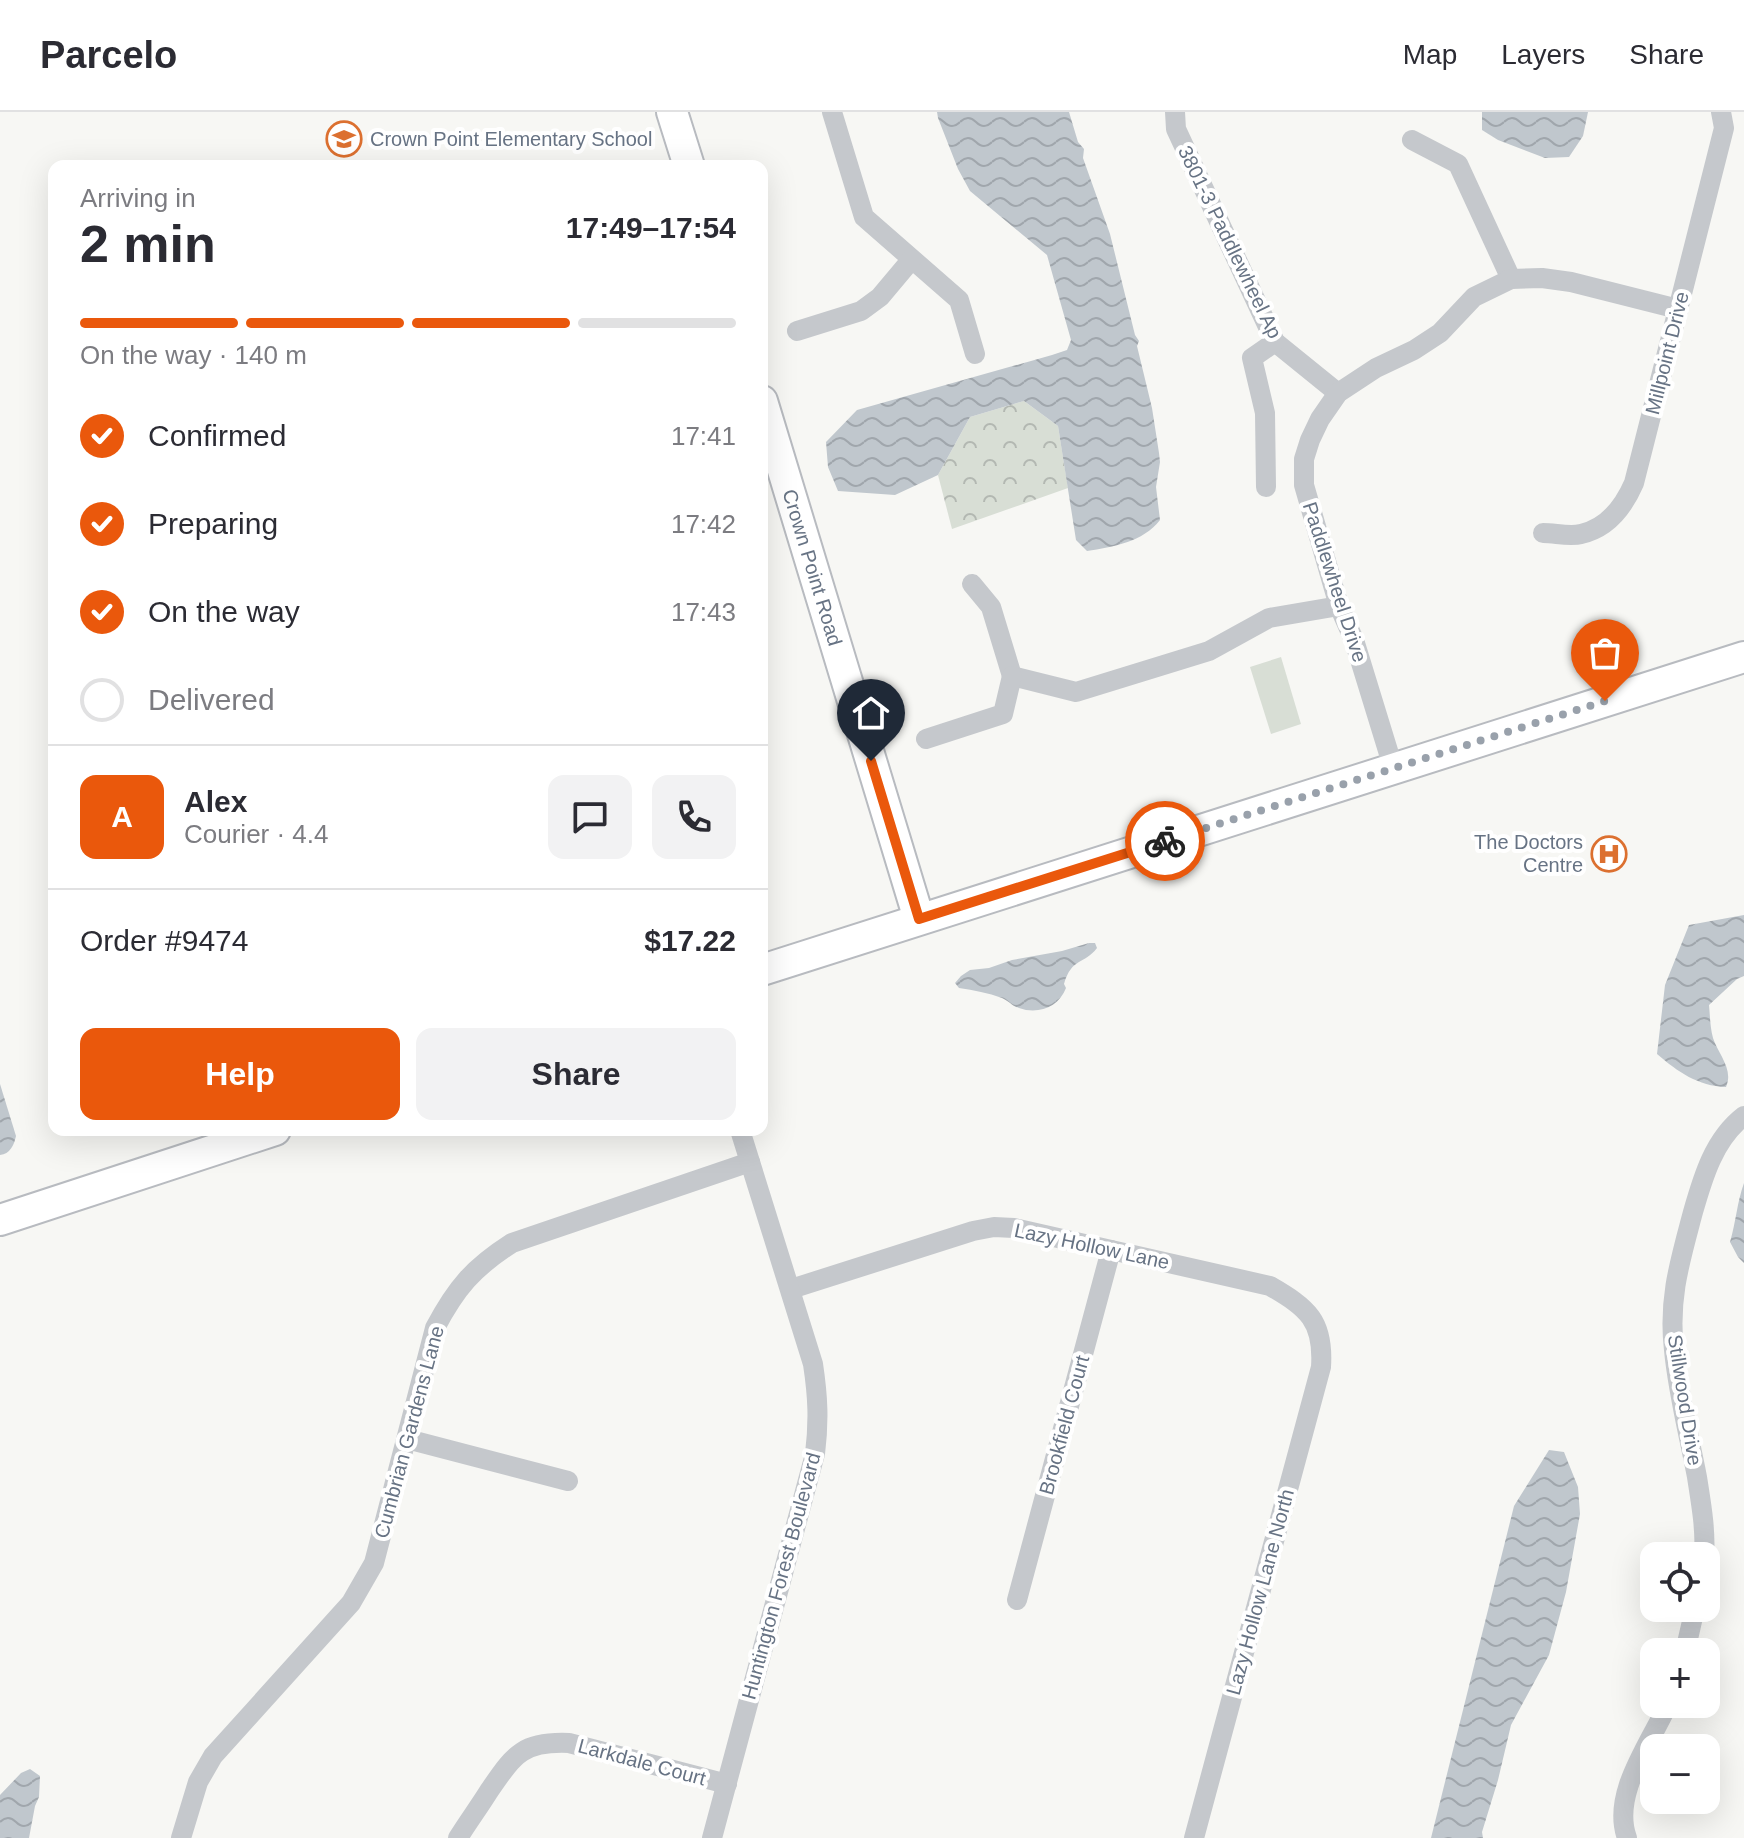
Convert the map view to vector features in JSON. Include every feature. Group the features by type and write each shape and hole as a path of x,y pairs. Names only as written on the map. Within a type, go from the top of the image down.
{"main road":[{"path":"672,112 687,160"},
{"name":"Crown Point Road","path":"768,421 919,919"},
{"path":"768,968 1744,657"},
{"path":"0,1220 257,1136"}],"street":[{"path":"832,112 864,217 959,300 975,354"},
{"name":"3801-3 Paddlewheel Ap","path":"1175,112 1176,129 1275,342 1338,393"},
{"name":"Millpoint Drive","path":"1543,533 1580,535 1605,523 1625,503 1634,483 1724,128 1721,112"},
{"path":"1412,140 1458,164 1511,279 1542,278 1571,282 1678,309"},
{"path":"797,331 861,311 880,297 911,260"},
{"name":"Paddlewheel Drive","path":"1393,767 1354,640 1339,606 1304,485 1304,459 1320,419 1338,393 1440,333 1474,297 1511,279"},
{"path":"1266,487 1265,413 1252,358 1275,342"},
{"path":"926,739 1003,714 1012,676 991,607 972,584"},
{"path":"1012,676 1076,692 1209,651 1269,618 1339,606"},
{"name":"Stillwood Drive","path":"1705,1542 1701,1501 1674,1350 1672,1303 1701,1183 1713,1154 1744,1116"},
{"name":"Huntington Forest Boulevard","path":"712,1838 816,1443 819,1421 815,1378 791,1289 742,1136"},
{"name":"Cumbrian Gardens Lane","path":"181,1838 198,1782 213,1756 351,1603 374,1563 435,1328 448,1302 464,1281 486,1259 512,1243 750,1162"},
{"name":"Lazy Hollow Lane","path":"791,1289 973,1231 994,1227 1014,1228 1270,1286 1297,1302 1314,1322 1322,1346"},
{"name":"Brookfield Court","path":"1017,1600 1111,1250"},
{"name":"Lazy Hollow Lane North","path":"1194,1838 1321,1367 1322,1346"},
{"path":"407,1439 568,1481"},
{"path":"1627,1838 1622,1825 1625,1793 1661,1718"},
{"name":"Larkdale Court","path":"458,1838 510,1761 528,1748 550,1742 569,1743 727,1784"}],"green space":[{"path":"1024,401 1058,426 1068,488 952,529 938,475 970,417"},
{"path":"1281,657 1301,724 1271,734 1250,667"}],"water":[{"path":"937,112 1069,112 1078,142 1084,149 1083,158 1110,234 1139,341 1137,346 1152,408 1160,462 1156,487 1160,520 1145,534 1117,545 1087,551 1076,540 1058,426 1024,401 970,417 938,475 895,495 838,491 828,467 826,442 857,410 1052,355 1067,350 1071,340 1047,255 970,191 958,169"},
{"path":"1482,112 1588,112 1583,136 1569,157 1545,158 1498,140 1482,130"},
{"path":"1744,915 1744,976 1709,1005 1713,1038 1728,1074 1726,1087 1716,1086 1689,1077 1657,1054 1665,985 1689,925"},
{"path":"1095,943 1097,948 1071,969 1063,995 1047,1008 1026,1010 997,996 959,988 955,983 970,970"},
{"path":"0,1084 16,1136 11,1148 0,1155"},
{"path":"1744,1183 1744,1263 1730,1242"},
{"path":"1549,1450 1564,1452 1578,1487 1580,1514 1566,1592 1549,1655 1511,1725 1482,1832 1483,1838 1431,1838 1514,1506"},
{"path":"30,1769 40,1776 39,1797 29,1838 0,1838 0,1795 21,1773"}],"way so far":[{"path":"1165,841 1605,701"}],"place":[{"name":"Crown Point Elementary School","path":"344,139"},
{"name":"The Doctors Centre","path":"1609,854"}],"route":[{"path":"871,761 919,919 1165,841"}]}
